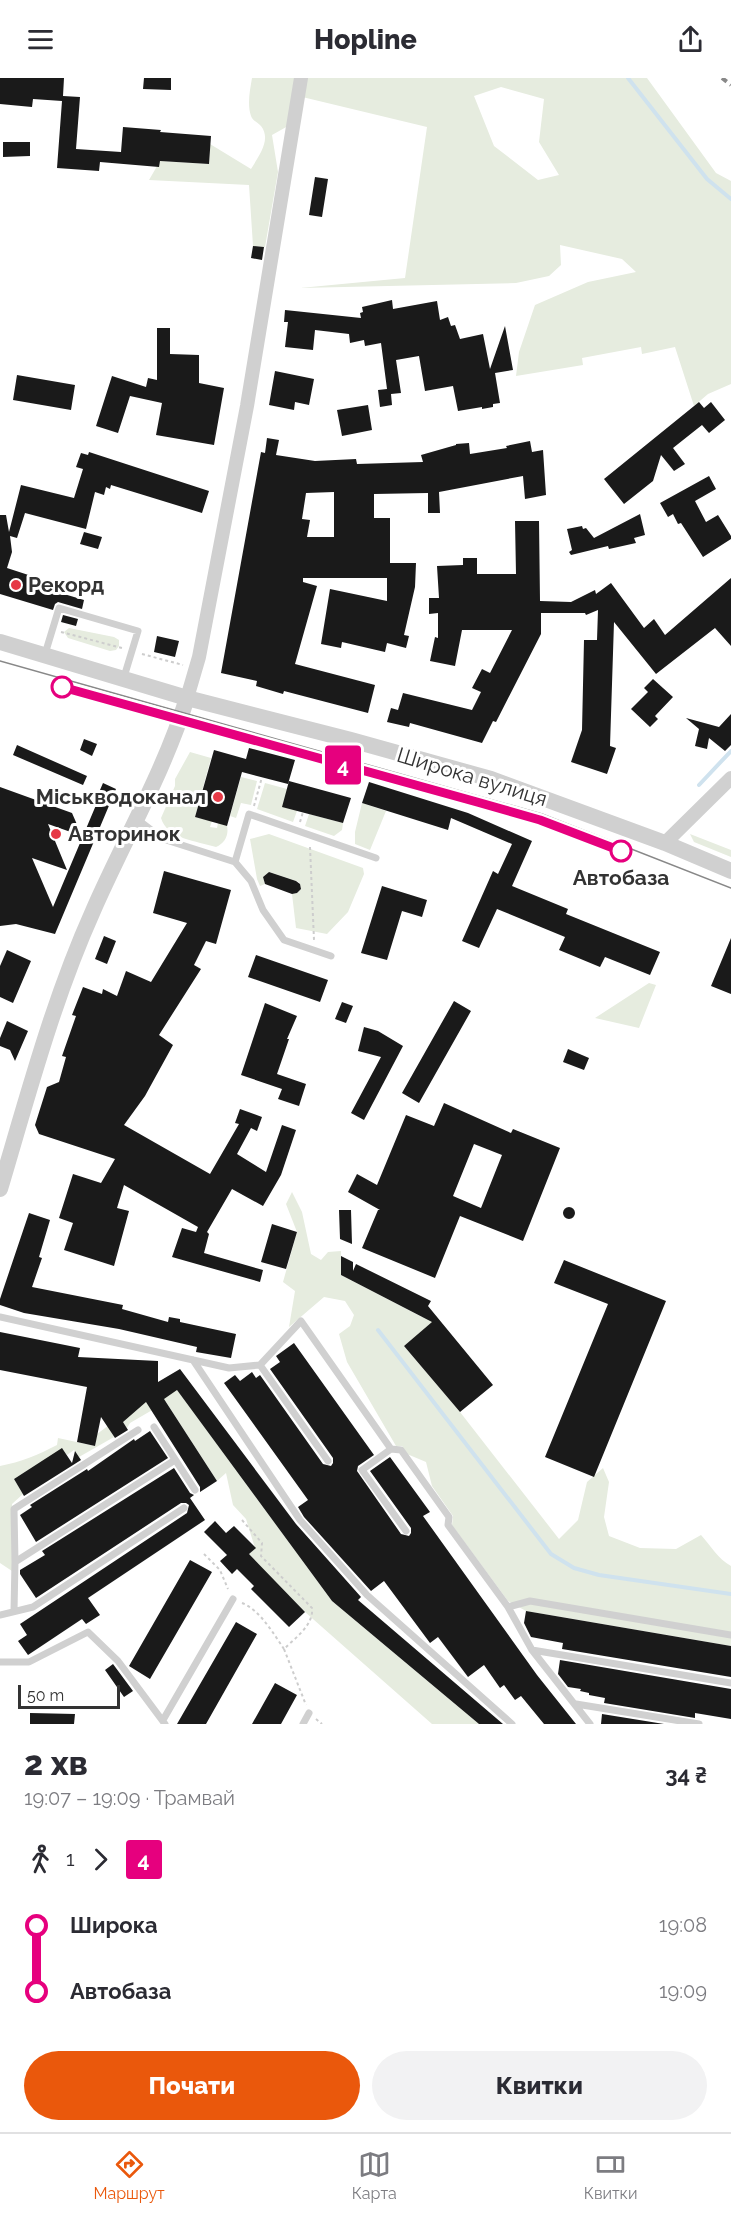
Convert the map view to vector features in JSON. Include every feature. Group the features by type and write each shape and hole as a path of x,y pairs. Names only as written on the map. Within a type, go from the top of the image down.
{"street":[{"path":"0,1189 53,1015 73,958 93,910 137,819 187,698 199,657 247,406 301,78"},
{"name":"Широка вулиця","path":"0,642 187,698 491,779 665,843 731,871"},
{"path":"665,843 731,778"}],"lane":[{"path":"45,654 59,609 138,631 124,678"},
{"path":"235,862 249,814 376,858"},
{"path":"137,819 163,839 235,862 251,881 263,910 284,940 331,956"},
{"path":"0,1317 229,1368 260,1365 301,1321 392,1449"},
{"path":"193,1360 300,1520 367,1595 512,1724"},
{"path":"260,1365 328,1461"},
{"path":"154,1427 195,1490"},
{"path":"14,1611 14,1509 138,1430"},
{"path":"406,1531 362,1470 392,1449 401,1450 449,1517 448,1525 508,1607 532,1650 590,1724"},
{"path":"15,1562 175,1460"},
{"path":"0,1615 33,1607 184,1508"},
{"path":"0,1662 29,1662 88,1632 118,1661 164,1722 233,1599"},
{"path":"508,1607 530,1601 731,1635"},
{"path":"532,1650 731,1683"},
{"path":"576,1704 699,1724"},
{"path":"303,1724 309,1713"}],"path":[{"path":"252,815 262,777"},
{"path":"309,835 315,950"},
{"path":"242,1520 262,1543 261,1556 312,1608 313,1616 309,1623 284,1649"},
{"path":"204,1554 220,1570 233,1599 247,1605 265,1622 284,1649 309,1713 322,1724"}],"shaded area":[{"path":"252,78 647,78 716,173 731,181 731,384 708,394 694,406 675,347 642,354 641,347 582,358 583,365 516,376 519,352 535,305 588,282 636,272 622,259 560,245 561,265 549,276 516,283 300,288 405,278 427,127 294,95 288,126 272,135 278,172 265,247 253,246 249,185 149,180 160,161 209,164 210,144 251,169 265,143 264,131 253,119 250,111 249,97","holes":["501,87 544,99 539,142 559,175 538,180 494,146 474,96"]},
{"path":"69,628 114,637 119,640 119,646 116,650 110,651 68,638 64,632"},
{"path":"190,752 211,758 195,817 212,821 210,827 217,828 218,823 227,826 226,838 216,847 176,835 169,831 161,818 175,786 175,779"},
{"path":"241,777 257,781 251,805 241,803 236,818 230,816"},
{"path":"265,783 287,789 297,811 293,822 257,809"},
{"path":"362,803 386,811 370,850 355,844 355,832"},
{"path":"309,814 343,823 342,830 334,836 305,826"},
{"path":"269,834 363,868 364,874 348,912 327,934 296,928 292,894 301,889 299,882 269,872 263,877 265,884 260,886 250,839"},
{"path":"690,834 731,850 731,857 694,842"},
{"path":"649,983 656,985 639,1028 595,1018"},
{"path":"292,1192 302,1212 311,1254 321,1260 328,1252 341,1251 341,1275 422,1317 438,1318 404,1346 460,1412 559,1539 578,1520 587,1482 603,1468 609,1482 604,1517 609,1536 640,1548 676,1549 701,1535 718,1556 731,1566 731,1646 526,1611 508,1601 452,1525 453,1516 432,1486 426,1462 407,1454 402,1446 396,1446 347,1362 339,1334 350,1326 354,1315 345,1301 324,1297 289,1327 295,1291 283,1282 297,1232 286,1204"},
{"path":"167,1376 332,1601 479,1724 432,1724 305,1612 248,1555 255,1548 246,1519 233,1505 226,1473 217,1481 166,1402 130,1423 127,1428 123,1422 110,1430 114,1437 79,1457 74,1450 67,1455 62,1449 14,1479 23,1494 12,1504 15,1573 0,1563 0,1466 50,1449 57,1445 58,1438 95,1446 97,1434 166,1383"}],"building":[{"path":"0,78 64,78 63,96 80,97 76,149 121,152 123,127 161,130 160,132 211,136 209,164 160,161 159,167 100,162 99,171 57,168 62,101 33,99 32,107 0,104"},
{"path":"144,78 171,78 171,90 143,89"},
{"path":"3,142 30,142 30,156 3,157"},
{"path":"315,177 328,179 322,217 309,215"},
{"path":"253,246 264,247 262,260 251,258"},
{"path":"392,300 393,309 437,301 440,320 448,317 451,326 455,325 460,339 483,334 490,369 505,326 513,370 495,373 500,403 493,404 493,407 458,411 453,386 425,391 419,356 396,360 401,393 391,394 392,405 380,407 378,390 387,389 381,343 365,346 364,340 350,343 349,334 315,330 313,350 285,347 288,322 284,322 285,310 361,318 362,307"},
{"path":"157,328 170,328 170,354 199,355 199,383 224,388 214,445 156,435 162,403 130,396 118,433 96,426 112,376 146,387 148,378 157,380"},
{"path":"275,371 314,379 309,405 295,402 294,410 269,405"},
{"path":"17,375 75,385 71,410 13,400"},
{"path":"699,402 704,408 711,402 725,420 709,433 702,425 673,448 685,464 674,471 661,455 653,481 624,504 604,479"},
{"path":"368,405 372,430 342,436 337,410"},
{"path":"267,438 279,440 276,455 315,461 356,459 357,464 423,462 421,455 456,444 469,443 470,454 507,448 506,446 530,441 532,452 543,450 546,495 525,499 523,476 439,492 440,513 428,513 428,493 374,494 374,518 390,518 390,563 416,563 415,587 404,635 409,636 406,648 387,643 385,652 342,642 341,648 321,644 330,589 387,601 387,578 303,578 303,582 317,586 295,664 375,685 368,713 284,691 283,694 256,686 257,681 221,673 261,452 265,453","holes":["334,492 334,537 307,537 310,520 302,519 306,493"]},
{"path":"89,452 209,491 202,513 111,485 110,489 106,487 104,495 95,492 86,529 25,513 17,538 10,536 12,552 7,568 56,584 54,591 84,600 82,609 58,602 53,610 0,594 0,515 6,515 9,532 21,485 74,498 83,469 76,467 81,453 88,455"},
{"path":"709,476 716,489 695,501 706,522 718,515 731,539 703,557 681,523 678,524 673,514 668,517 660,503"},
{"path":"640,514 645,535 634,538 636,543 609,549 608,546 571,555 569,552 572,550 567,529 582,526 594,538"},
{"path":"515,521 539,521 540,601 571,602 595,590 596,594 611,583 644,628 654,619 665,635 731,578 731,646 715,628 656,674 614,622 610,746 616,748 607,774 571,762 582,730 584,640 597,640 598,610 586,615 585,613 541,613 541,634 496,722 493,721 482,743 410,723 409,727 387,722 391,708 398,710 403,693 472,710 481,692 472,688 482,669 490,673 512,630 462,630 455,666 430,661 435,637 438,638 438,613 429,614 429,598 439,598 437,566 463,565 463,558 477,558 477,574 516,574"},
{"path":"84,532 102,537 98,549 80,544"},
{"path":"63,615 78,619 76,626 61,622"},
{"path":"157,636 179,641 175,657 154,652"},
{"path":"653,679 673,697 655,716 658,719 650,727 631,709 648,692 644,688"},
{"path":"731,714 731,745 725,751 709,738 707,749 695,746 699,729 686,718 719,727"},
{"path":"84,739 97,744 92,756 80,750"},
{"path":"17,745 87,776 83,785 13,755"},
{"name":"Міськводоканал","path":"249,748 295,760 288,784 242,772 227,826 195,817 214,750 246,759"},
{"path":"289,781 351,798 343,823 282,807"},
{"path":"369,782 468,813 532,841 512,886 568,909 566,914 660,952 650,975 605,957 600,967 559,950 565,937 497,909 479,948 462,941 493,871 498,874 512,844 451,818 448,830 362,803"},
{"path":"103,783 116,789 55,934 16,924 0,926 0,787 72,813 82,836 48,824 67,870 32,858 53,907 99,798 97,797"},
{"path":"164,871 231,890 216,944 206,941 194,965 201,969 159,1035 173,1045 145,1096 124,1125 210,1174 239,1124 235,1123 240,1109 262,1117 257,1131 251,1128 237,1154 266,1172 282,1125 296,1130 281,1175 263,1206 232,1189 207,1232 209,1234 204,1253 263,1270 260,1282 172,1257 182,1228 196,1232 198,1227 124,1185 117,1208 129,1211 114,1266 64,1250 73,1223 59,1218 73,1174 101,1183 115,1159 39,1134 35,1125 47,1087 59,1082 66,1057 62,1056 76,1016 72,1015 83,987 102,994 103,989 117,996 126,971 151,982 187,923 153,913"},
{"path":"269,872 296,881 300,884 301,889 292,894 265,884 263,877"},
{"path":"382,886 427,900 422,917 402,911 387,960 361,953"},
{"path":"104,936 116,941 107,964 95,959"},
{"path":"731,938 731,994 711,986"},
{"path":"7,950 31,961 13,1003 0,997 0,966"},
{"path":"256,955 328,980 320,1002 248,977"},
{"path":"454,1001 471,1011 419,1103 402,1093"},
{"path":"342,1002 353,1006 346,1023 335,1019"},
{"path":"265,1003 297,1016 287,1039 289,1039 277,1074 306,1084 299,1106 278,1099 282,1089 241,1075"},
{"path":"7,1021 28,1031 15,1061 10,1050 0,1046 0,1038"},
{"path":"364,1027 378,1031 403,1046 364,1120 351,1113 381,1057 358,1051"},
{"path":"568,1049 589,1058 584,1070 563,1062"},
{"path":"444,1103 511,1133 513,1129 560,1148 523,1241 460,1216 435,1278 362,1248 378,1210 380,1210 348,1192 357,1174 377,1185 406,1115 434,1126","holes":["474,1144 502,1155 481,1208 453,1196"]},
{"path":"571,1207 575,1213 571,1219 567,1219 563,1211"},
{"path":"339,1210 351,1210 352,1244 340,1239"},
{"path":"29,1213 50,1220 39,1257 42,1258 32,1287 123,1305 122,1309 168,1322 169,1317 180,1319 180,1322 236,1334 231,1358 196,1352 197,1347 119,1329 24,1313 0,1305 0,1299"},
{"path":"272,1224 297,1232 286,1269 261,1262"},
{"path":"341,1256 353,1262 353,1271 356,1264 431,1301 428,1306 493,1385 460,1412 404,1346 432,1322 341,1275"},
{"path":"564,1260 666,1301 594,1477 545,1457 608,1304 554,1283"},
{"path":"0,1332 80,1348 78,1357 158,1361 158,1382 180,1369 296,1524 361,1597 358,1600 503,1724 479,1724 332,1601 177,1390 164,1399 217,1481 200,1492 200,1487 146,1402 123,1422 128,1430 115,1438 101,1417 95,1446 77,1442 87,1387 0,1370"},
{"path":"294,1343 374,1455 358,1466 357,1471 401,1534 409,1536 411,1528 370,1471 390,1457 430,1512 423,1516 537,1675 576,1724 544,1724 521,1696 515,1700 504,1685 500,1688 484,1665 468,1677 438,1637 430,1643 384,1581 371,1591 304,1517 298,1507 308,1500 224,1383 235,1375 240,1381 252,1372 256,1378 260,1375 323,1464 331,1466 333,1458 270,1369 280,1362 276,1356"},
{"path":"150,1431 168,1458 36,1542 20,1515 32,1507 30,1505"},
{"path":"62,1448 72,1463 75,1451 81,1460 24,1496 14,1479"},
{"path":"174,1468 190,1493 194,1495 190,1498 205,1520 88,1598 100,1615 86,1624 82,1619 28,1655 18,1641 27,1635 20,1624 187,1513 189,1505 181,1503 36,1598 20,1574 20,1570 45,1555 42,1551"},
{"path":"215,1521 226,1533 234,1526 256,1548 249,1554 305,1612 289,1627 251,1589 254,1586 237,1569 232,1574 220,1561 227,1555 204,1532"},
{"path":"190,1560 212,1572 150,1679 129,1666"},
{"path":"526,1611 731,1646 731,1677 562,1649 563,1643 531,1637 524,1623"},
{"path":"236,1622 257,1634 206,1724 177,1724"},
{"path":"560,1660 731,1689 731,1719 695,1713 695,1718 604,1703 605,1698 568,1687 558,1674"},
{"path":"113,1664 133,1691 124,1697 105,1670"},
{"path":"275,1683 297,1695 281,1724 252,1724"},
{"path":"30,1713 75,1714 74,1724 30,1724"},
{"path":"602,1714 664,1724 601,1724"}],"waterway":[{"path":"628,78 707,179 731,199"},
{"path":"699,785 731,751"},
{"path":"378,1330 551,1554 574,1568 599,1575 731,1594"}],"tram line":[{"path":"0,661 542,814 731,888"},
{"name":"4","path":"62,687 540,820 621,851"}],"railway":[{"path":"722,78 731,85"}],"place":[{"name":"Рекорд","path":"16,585"},
{"name":"Міськводоканал","path":"218,797"},
{"name":"Авторинок","path":"56,834"},
{"name":"Автобаза","path":"621,851"}]}
